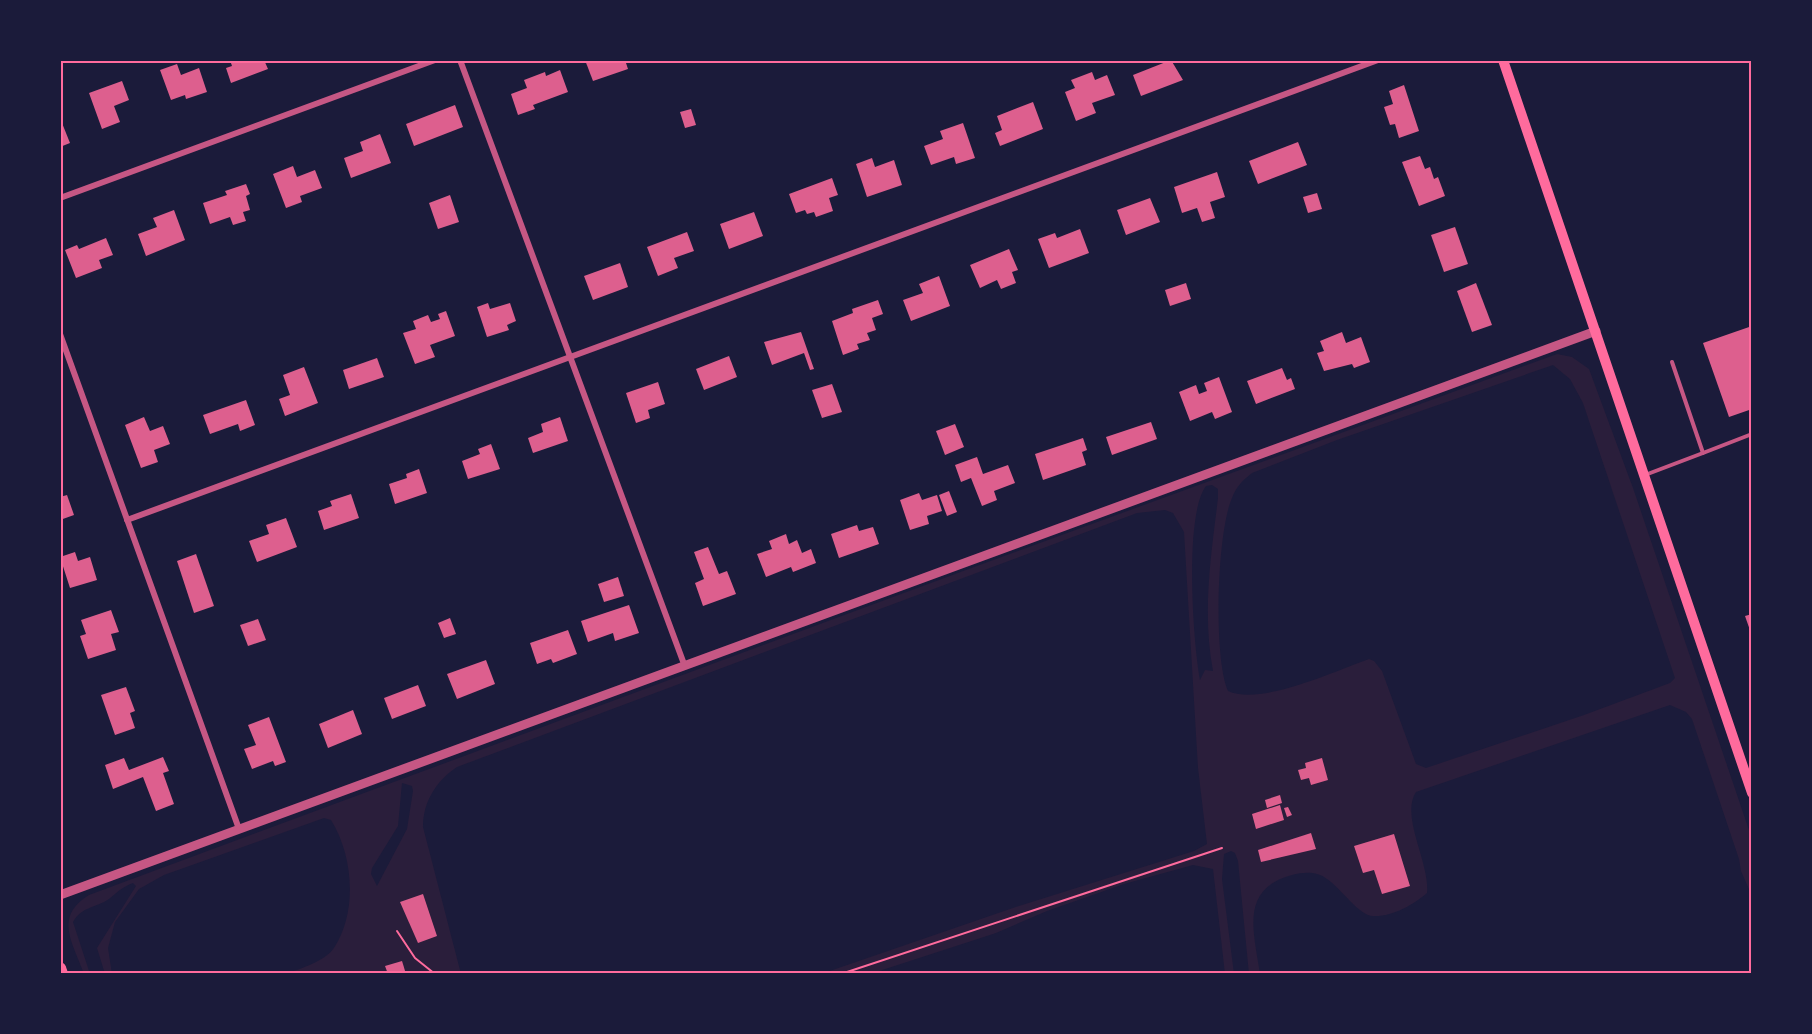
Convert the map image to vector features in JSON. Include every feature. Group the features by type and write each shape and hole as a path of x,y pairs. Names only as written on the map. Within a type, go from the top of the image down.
{"highway":[{"path":"60,968 62,974"}],"main road":[{"path":"1503,60 1752,793"}],"street":[{"path":"60,198 435,60"},
{"path":"460,60 684,664"},
{"path":"127,520 1378,60"},
{"path":"60,895 1596,331"},
{"path":"60,334 239,830"}],"lane":[{"path":"1672,362 1703,453"},
{"path":"1644,475 1752,435"}],"path":[{"path":"841,974 1222,848"},
{"path":"397,931 416,958 435,974"}],"shaded area":[{"path":"1557,354 1572,357 1589,369 1633,488 1752,839 1752,896 1741,871 1692,719 1686,712 1670,705 1416,792 1411,814 1427,881 1427,893 1402,909 1387,915 1368,915 1332,883 1315,873 1292,875 1275,882 1264,890 1257,901 1254,914 1255,943 1260,974 1249,974 1238,861 1235,853 1231,851 1224,854 1222,879 1234,974 1225,974 1213,869 1193,865 1124,884 1047,911 996,933 870,974 821,974 1019,906 1194,851 1207,844 1198,768 1184,532 1173,513 1165,510 1137,513 457,767 432,793 425,809 423,827 461,974 286,974 312,964 330,953 342,933 347,917 350,883 348,866 331,820 324,818 164,875 139,889 115,922 108,948 112,974 105,974 97,948 136,886 133,883 122,888 104,902 85,910 73,922 90,974 84,974 71,941 69,921 71,912 89,895","holes":["1553,365 1570,379 1583,403 1675,678 1670,683 1584,715 1426,768 1416,764 1382,671 1374,661 1369,659 1278,691 1259,694 1228,691 1220,651 1220,565 1227,515 1234,494 1243,481 1252,473 1337,440","1212,485 1218,489 1208,606 1213,671 1205,670 1200,680 1192,580 1195,523 1199,501 1206,486","402,783 412,786 413,791 407,829 377,886 371,874 372,868 398,826"]}],"building":[{"path":"230,60 264,60 268,69 231,83 226,68 232,66"},
{"path":"585,60 625,60 628,69 593,81"},
{"path":"1171,60 1183,80 1141,96 1133,75"},
{"path":"177,64 181,75 199,68 207,92 186,99 185,95 171,100 160,70"},
{"path":"560,70 568,92 533,105 535,109 518,115 511,94 527,88 524,80 545,72 546,76"},
{"path":"1092,72 1095,80 1107,75 1115,95 1092,103 1096,113 1076,121 1065,92 1075,88 1071,80"},
{"path":"122,81 129,100 114,106 120,122 102,129 89,93"},
{"path":"1404,85 1419,131 1399,138 1395,124 1390,125 1384,107 1393,104 1389,91"},
{"path":"1033,102 1043,129 1000,146 995,133 1002,130 997,116"},
{"path":"455,105 463,127 414,146 406,124"},
{"path":"691,109 696,125 685,128 680,112"},
{"path":"60,118 70,143 60,147"},
{"path":"963,123 975,158 956,164 954,157 931,165 924,146 943,139 940,131"},
{"path":"380,134 391,163 351,178 344,158 363,151 360,142"},
{"path":"1298,142 1307,165 1258,184 1249,161"},
{"path":"1420,156 1425,169 1430,167 1434,179 1438,177 1445,196 1419,206 1402,162"},
{"path":"872,158 875,167 894,160 902,185 867,197 856,164"},
{"path":"293,166 297,177 315,170 322,188 300,196 302,202 286,208 273,174"},
{"path":"1217,172 1225,197 1210,202 1215,218 1202,222 1197,208 1182,213 1174,187"},
{"path":"832,178 838,195 829,198 833,211 816,217 814,212 807,214 805,210 796,213 789,194"},
{"path":"246,184 250,194 246,196 250,210 243,212 246,221 233,225 230,217 210,224 203,203 227,195 225,191"},
{"path":"1317,193 1322,209 1308,213 1303,197"},
{"path":"450,195 459,222 438,229 429,203"},
{"path":"1150,198 1160,222 1126,235 1117,210"},
{"path":"174,210 185,240 146,256 138,234 157,227 153,218"},
{"path":"754,212 763,236 729,249 720,224"},
{"path":"1455,227 1468,264 1444,272 1431,235"},
{"path":"1080,229 1089,253 1049,268 1038,239 1055,233 1057,238"},
{"path":"687,232 694,251 674,258 678,268 658,276 647,247"},
{"path":"106,238 113,255 99,260 102,268 76,278 65,250 77,245 79,249"},
{"path":"1009,249 1018,270 1012,272 1016,283 1001,289 997,280 980,288 970,265"},
{"path":"620,263 628,287 593,300 584,276"},
{"path":"939,276 950,306 911,321 903,300 923,293 919,284"},
{"path":"1186,283 1191,299 1170,306 1165,290"},
{"path":"1476,283 1492,325 1472,332 1457,291"},
{"path":"878,300 883,314 872,318 876,330 867,333 870,340 857,344 859,349 843,355 832,321 853,313 852,309"},
{"path":"488,303 490,309 510,303 516,321 507,325 509,330 487,337 477,307"},
{"path":"446,311 455,336 430,345 435,357 415,364 403,333 416,329 413,321 428,315 431,322 440,319 438,314"},
{"path":"1752,326 1752,409 1729,417 1703,343"},
{"path":"801,332 814,369 810,370 804,353 772,365 764,342"},
{"path":"1342,332 1346,343 1361,337 1370,362 1354,368 1352,364 1324,371 1317,353 1324,351 1320,341"},
{"path":"729,356 737,377 704,390 696,369"},
{"path":"377,358 384,377 349,389 343,370"},
{"path":"304,367 318,403 285,416 279,399 290,395 283,375"},
{"path":"1282,368 1287,380 1291,378 1295,389 1256,404 1247,381"},
{"path":"1219,377 1232,412 1215,419 1212,412 1190,421 1179,392 1196,385 1199,394 1207,391 1204,383"},
{"path":"658,382 665,404 648,410 650,418 636,423 626,393"},
{"path":"832,384 842,412 822,418 812,390"},
{"path":"246,400 255,425 240,431 238,424 210,434 203,415"},
{"path":"144,417 150,431 163,426 170,444 154,450 158,462 141,468 125,425"},
{"path":"560,417 568,441 533,453 528,438 543,432 541,424"},
{"path":"1151,422 1157,439 1112,455 1106,437"},
{"path":"955,424 964,447 945,455 936,431"},
{"path":"1083,438 1087,450 1082,452 1086,465 1043,480 1035,454"},
{"path":"491,444 500,469 468,479 462,461 480,454 478,449"},
{"path":"977,457 983,474 1008,465 1015,483 994,491 997,500 982,506 971,478 961,482 955,465"},
{"path":"419,469 427,493 395,504 389,484 407,478 406,474"},
{"path":"949,491 957,512 947,516 939,495"},
{"path":"919,493 922,500 937,495 942,511 927,516 929,524 910,530 900,500"},
{"path":"351,494 359,518 324,530 318,511 332,506 330,501"},
{"path":"67,495 74,515 60,520 60,497"},
{"path":"286,518 297,547 257,562 249,541 269,534 266,525"},
{"path":"857,525 859,531 873,527 879,544 839,558 831,534"},
{"path":"786,534 789,544 797,540 802,553 811,549 816,563 793,572 791,567 766,577 757,554 772,549 769,541"},
{"path":"708,547 719,574 727,571 736,594 703,606 695,583 704,579 694,552"},
{"path":"75,552 78,561 90,557 97,580 70,588 60,557"},
{"path":"196,554 214,606 194,613 177,561"},
{"path":"618,577 624,596 604,602 598,584"},
{"path":"629,605 639,633 615,641 613,633 588,642 581,621"},
{"path":"111,610 119,632 111,634 116,650 88,659 80,636 86,634 81,620"},
{"path":"1752,614 1752,636 1745,616"},
{"path":"450,618 456,634 444,638 438,623"},
{"path":"258,619 266,640 248,646 240,625"},
{"path":"568,630 577,654 553,663 551,659 537,664 530,643"},
{"path":"486,660 495,684 457,699 447,674"},
{"path":"418,685 426,706 392,719 384,698"},
{"path":"126,687 135,711 130,713 135,728 115,735 101,695"},
{"path":"353,710 362,734 328,748 319,724"},
{"path":"269,717 286,762 275,766 273,761 252,769 244,749 256,745 248,725"},
{"path":"163,757 169,771 163,773 174,804 156,811 143,777 113,789 105,765 124,758 129,770"},
{"path":"1322,758 1328,780 1311,785 1309,778 1301,780 1298,770 1306,768 1305,763"},
{"path":"1280,795 1282,803 1267,808 1265,800"},
{"path":"1280,805 1284,820 1256,829 1252,814"},
{"path":"1288,807 1292,815 1287,817 1284,808"},
{"path":"1311,833 1316,849 1261,862 1258,850"},
{"path":"1394,834 1410,886 1382,894 1374,870 1363,873 1354,846"},
{"path":"423,894 437,936 418,943 400,902"},
{"path":"402,961 406,974 388,974 385,966"}]}
